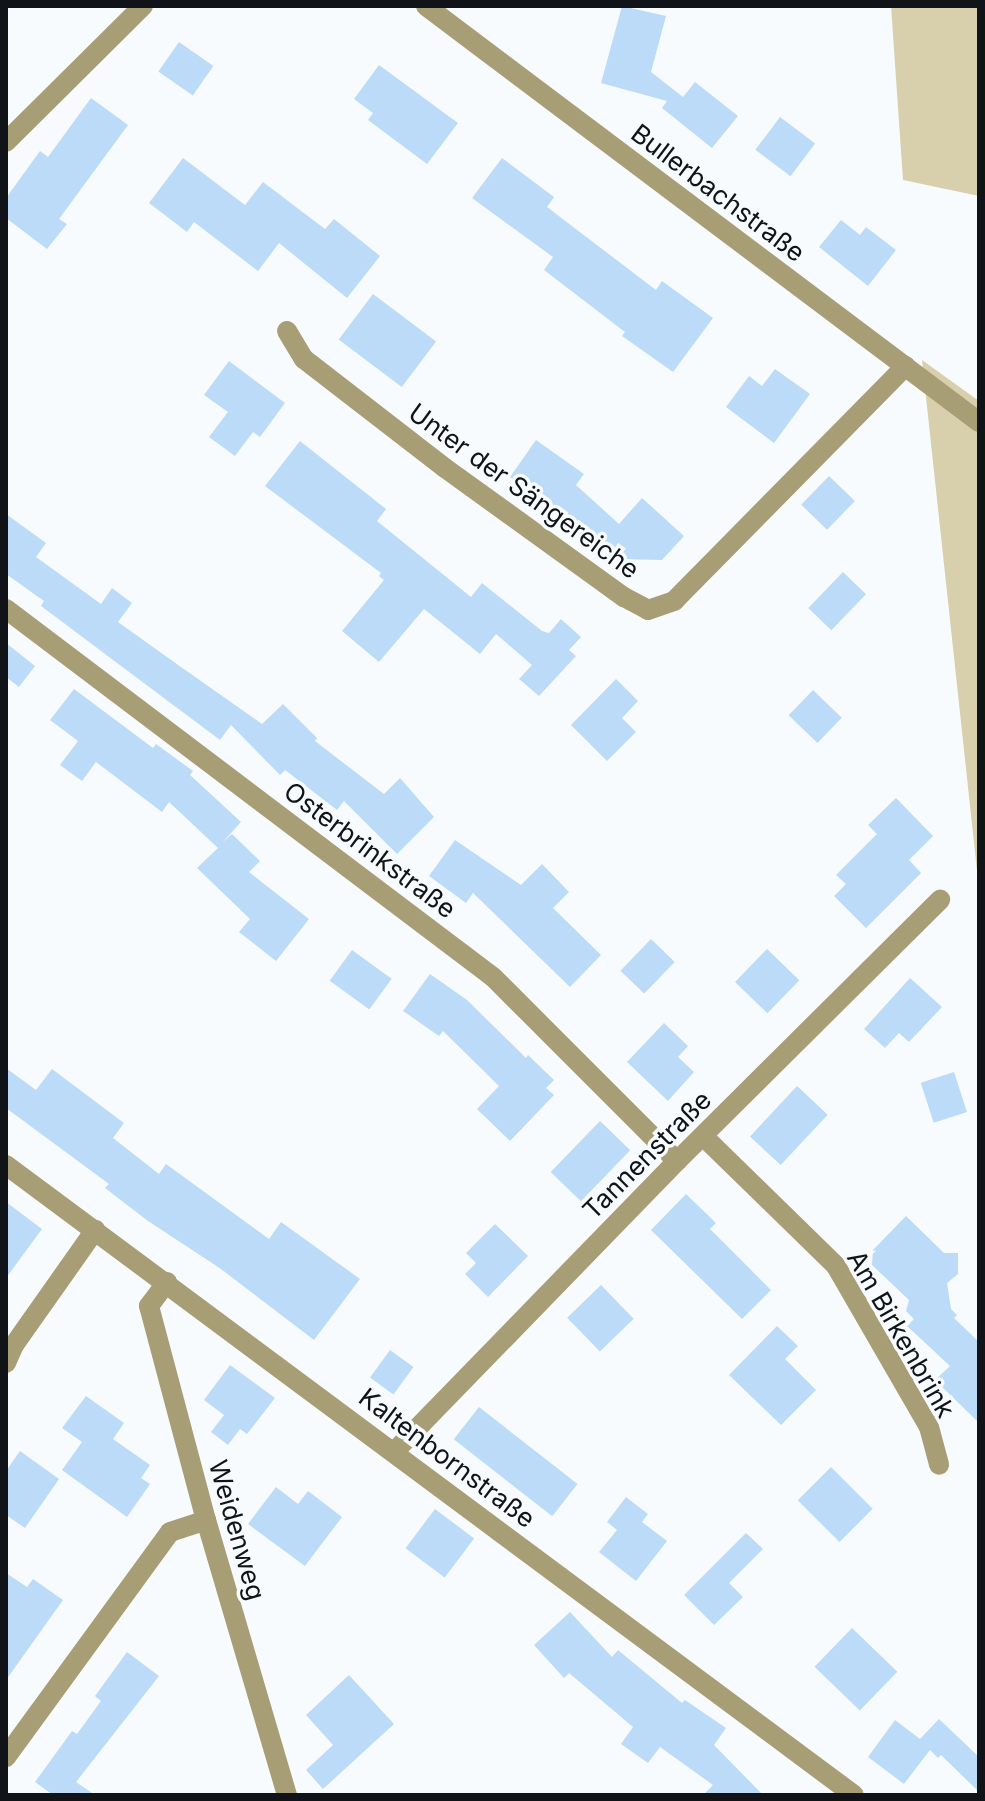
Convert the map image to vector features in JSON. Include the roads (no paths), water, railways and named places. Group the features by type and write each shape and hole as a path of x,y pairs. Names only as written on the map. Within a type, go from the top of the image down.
{"street":[{"path":"6,142 143,6"},
{"name":"Bullerbachstraße","path":"426,6 979,422"},
{"name":"Unter der Sängereiche","path":"287,331 304,359 471,487 624,597 648,610 674,601 906,366"},
{"name":"Osterbrinkstraße","path":"6,609 493,977 677,1161"},
{"name":"Tannenstraße","path":"395,1451 677,1161 940,900"},
{"name":"Am Birkenbrink","path":"703,1136 836,1266 929,1427 939,1465"},
{"name":"Kaltenbornstraße","path":"6,1165 395,1451 854,1795"},
{"path":"6,1363 14,1345 95,1230"},
{"name":"Weidenweg","path":"167,1282 149,1306 206,1520 287,1795"},
{"path":"6,1757 170,1532 206,1520"}]}
